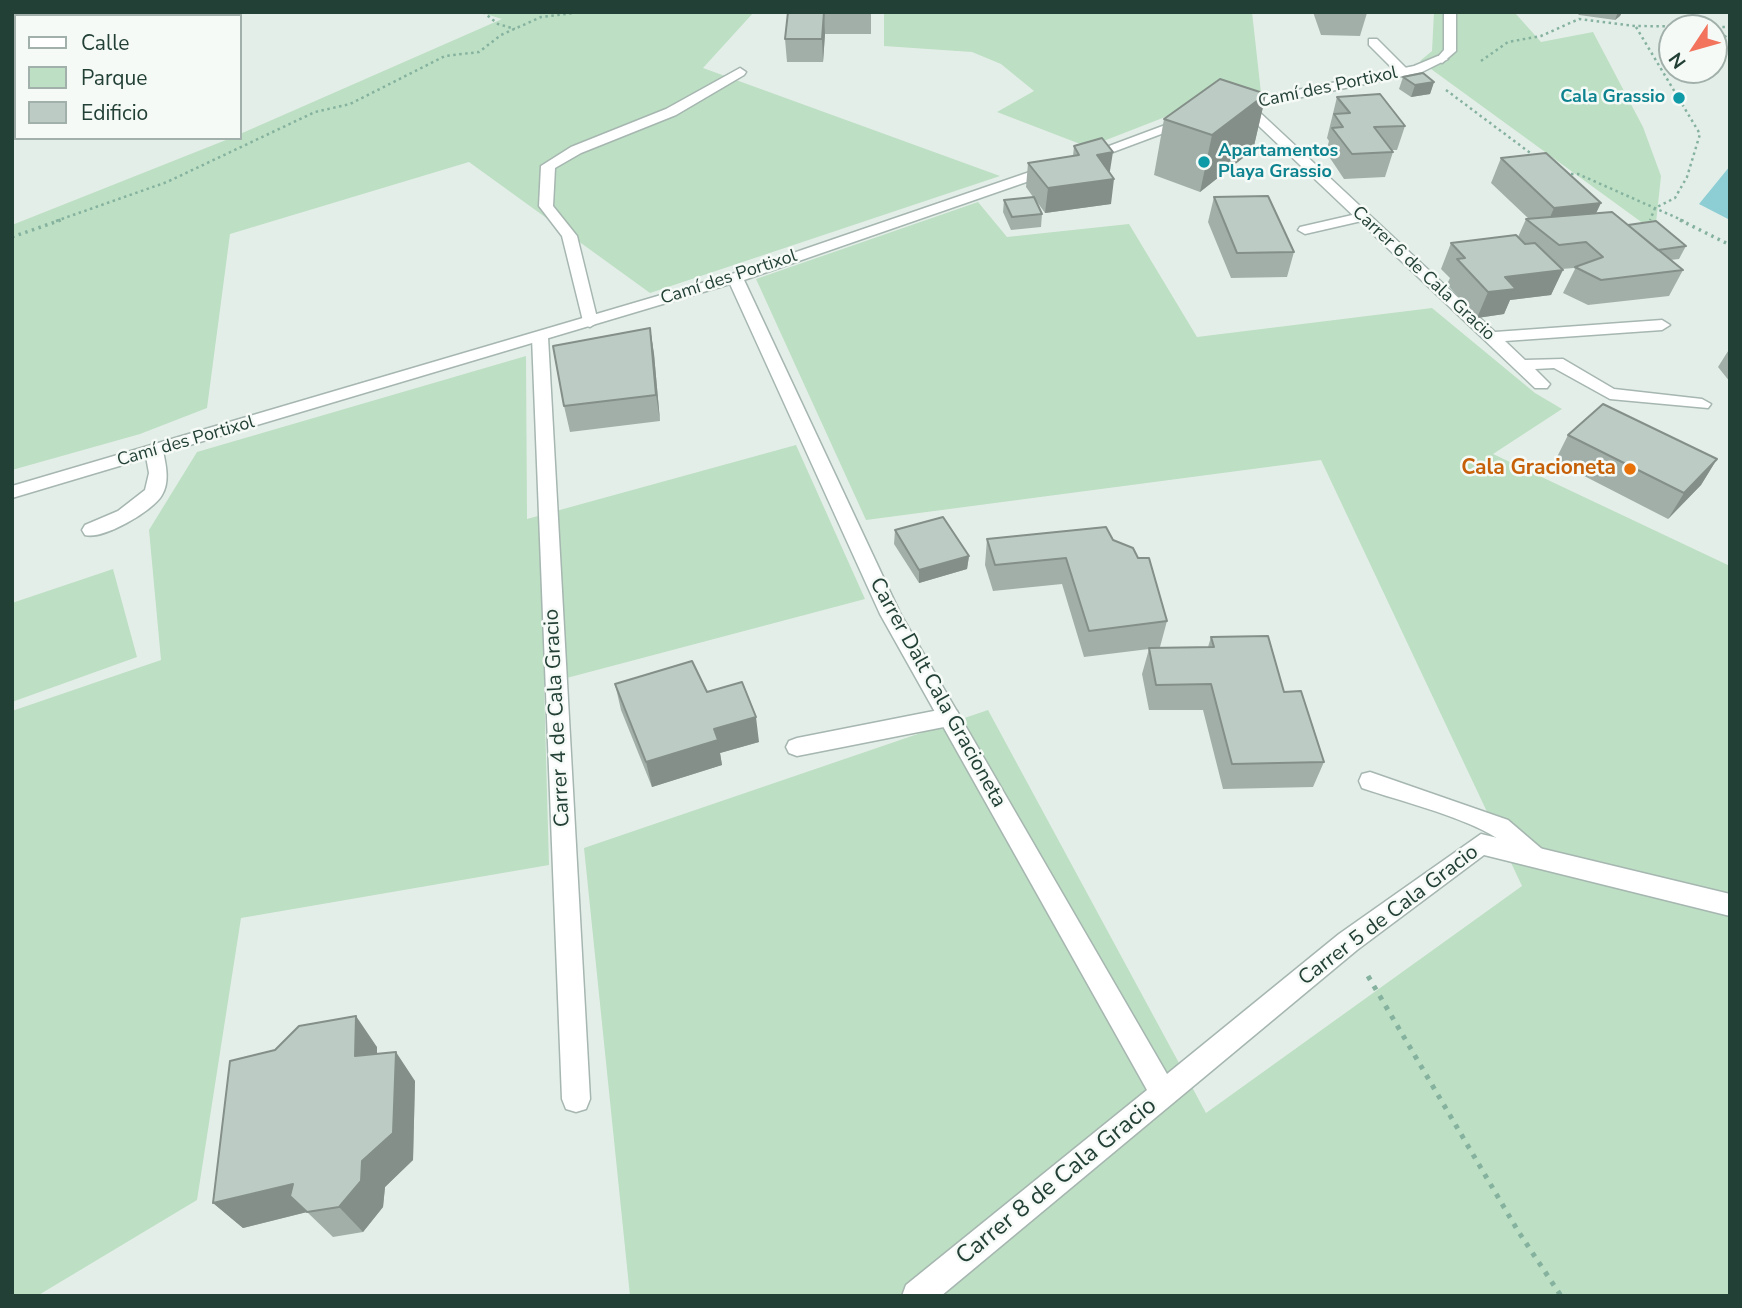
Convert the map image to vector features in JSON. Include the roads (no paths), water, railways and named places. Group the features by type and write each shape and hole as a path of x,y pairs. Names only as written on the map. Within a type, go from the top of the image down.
{"street":[{"name":"Camí des Portixol","path":"12,492 735,278 1215,113 1410,70 1442,59 1450,51 1450,12"},
{"path":"1373,42 1410,70"},
{"path":"590,322 569,236 546,206 548,166 576,150 671,112 740,72"},
{"name":"Carrer 6 de Cala Gracio","path":"1244,105 1541,384"},
{"path":"1305,230 1362,217"},
{"name":"Carrer Dalt Cala Gracioneta","path":"735,278 890,614 1164,1094"},
{"path":"1490,337 1662,325"},
{"name":"Carrer 4 de Cala Gracio","path":"540,337 576,1098"},
{"path":"1521,365 1557,363 1610,394 1702,404"},
{"path":"92,530 125,516 154,493 158,473 154,451"},
{"path":"797,747 949,717"},
{"path":"1370,781 1500,827 1535,857"},
{"name":"Carrer 5 de Cala Gracio","path":"1164,1094 1348,942 1482,844 1730,905"},
{"name":"Carrer 8 de Cala Gracio","path":"917,1296 1164,1094"}],"water":[{"path":"1730,166 1730,220 1699,204"}],"place":[{"name":"Cala Grassio","path":"1679,98"},
{"name":"Apartamentos Playa Grassio","path":"1204,162"},
{"name":"Cala Gracioneta","path":"1630,469"}]}
